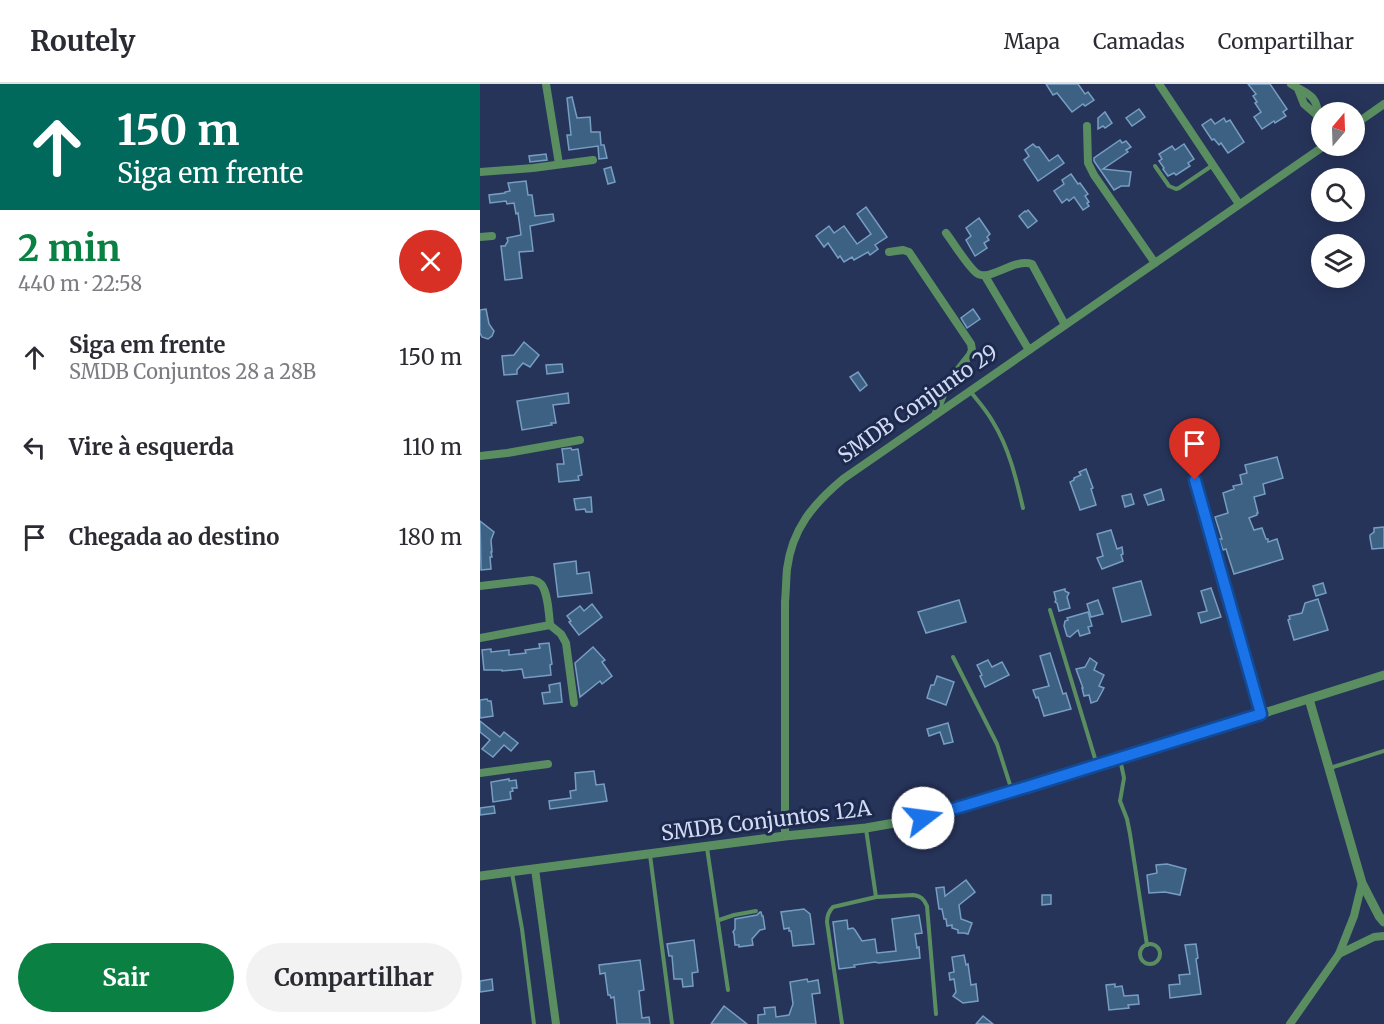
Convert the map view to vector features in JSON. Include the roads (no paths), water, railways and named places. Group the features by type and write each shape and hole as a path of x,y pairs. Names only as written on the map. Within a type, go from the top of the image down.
{"street":[{"path":"546,84 559,164"},
{"path":"1159,84 1239,204"},
{"path":"1294,86 1306,91 1315,102"},
{"path":"1365,117 1384,104"},
{"path":"1087,126 1088,163 1155,263"},
{"name":"SMDB Conjunto 29","path":"785,836 785,602 787,568 793,543 803,520 823,496 843,478 1311,155"},
{"path":"480,172 593,160"},
{"path":"946,233 971,268 978,274 985,276 1020,263 1032,264 1065,325"},
{"path":"480,237 492,236"},
{"path":"889,252 903,250 909,252 971,344 970,355 947,384 936,413"},
{"path":"985,276 1029,350"},
{"path":"480,456 580,440"},
{"path":"480,586 525,580 536,581 543,586 549,608 550,625 561,634 566,643 574,702"},
{"path":"480,638 550,625"},
{"name":"SMDB Conjuntos 12A","path":"480,876 785,836 866,828 923,818 1097,766 1384,675"},
{"path":"1309,699 1362,883 1384,922"},
{"path":"480,773 548,764"},
{"path":"535,869 556,1024"},
{"path":"1290,1024 1339,954 1354,916 1362,883"},
{"path":"1339,954 1374,937 1384,936"}],"lane":[{"path":"1155,166 1169,186 1176,189 1213,165"},
{"path":"970,390 993,420 1004,443 1023,508"},
{"path":"1195,480 1261,714"},
{"path":"1050,610 1097,766"},
{"path":"953,657 997,744 1012,792"},
{"path":"1329,768 1384,751"},
{"path":"1120,758 1124,778 1120,801 1128,827 1147,945"},
{"path":"866,828 876,897"},
{"path":"707,848 728,990"},
{"path":"650,854 672,1024"},
{"path":"512,872 534,1024"},
{"path":"842,1024 827,916 833,907 876,897 913,895 924,899 927,906 936,1014"},
{"path":"718,920 756,911"},
{"path":"1147,945 1154,945 1159,949 1159,959 1154,963 1145,963 1141,958 1142,949 1147,945"}]}
